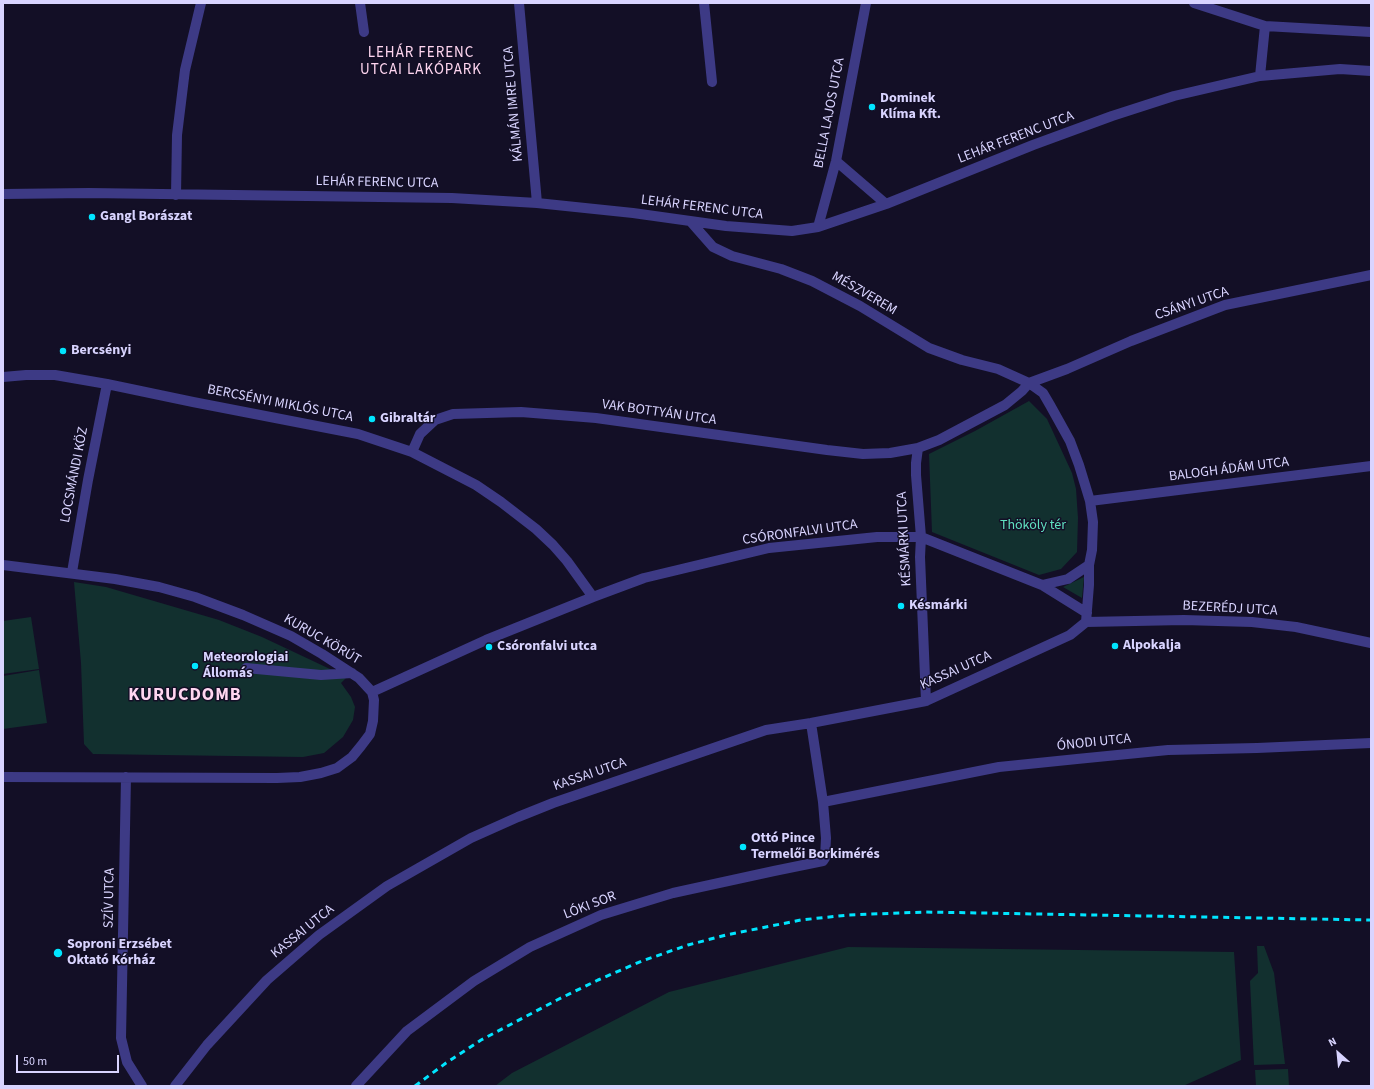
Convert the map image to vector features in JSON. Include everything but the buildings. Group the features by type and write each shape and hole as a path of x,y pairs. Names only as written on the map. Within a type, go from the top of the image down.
{"street":[{"path":"176,195 177,135 185,70 201,3"},
{"path":"360,3 364,32"},
{"name":"KÁLMÁN IMRE UTCA","path":"519,3 537,203"},
{"path":"704,3 712,82"},
{"name":"BELLA LAJOS UTCA","path":"818,227 836,161 866,3"},
{"path":"1194,3 1265,26 1371,32"},
{"path":"1260,76 1265,26"},
{"name":"LEHÁR FERENC UTCA","path":"3,194 89,193 452,198 537,203 633,213 691,222 792,231 818,227 886,204 1020,150 1112,116 1174,96 1260,76 1340,69 1371,71"},
{"path":"836,161 886,204"},
{"name":"MÉSZVEREM","path":"691,222 713,247 732,256 781,270 812,281 860,306 895,329 929,348 962,360 998,369 1029,383"},
{"name":"CSÁNYI UTCA","path":"1029,383 1067,369 1131,341 1224,306 1371,275"},
{"name":"BERCSÉNYI MIKLÓS UTCA","path":"3,377 55,375 107,384 358,434 412,452 476,485 536,529 567,561 593,596"},
{"path":"918,448 946,437 1005,405 1029,383 1043,393 1070,441 1090,501 1093,522 1092,550 1089,565 1087,618"},
{"name":"LOCSMÁNDI KÖZ","path":"72,572 107,384"},
{"name":"VAK BOTTYÁN UTCA","path":"412,452 420,434 435,420 453,414 521,412 596,418 863,454 890,453 918,448"},
{"name":"KÉSMÁRKI UTCA","path":"918,448 916,475 921,538 920,557 926,701"},
{"name":"BALOGH ÁDÁM UTCA","path":"1090,501 1371,466"},
{"name":"CSÓRONFALVI UTCA","path":"372,692 486,640 593,596 644,578 769,548 877,537 921,538"},
{"path":"921,538 1042,585 1087,618"},
{"name":"KURUC KÖRÚT","path":"3,564 72,572 159,586 195,597 243,615 291,636 352,673 372,692"},
{"path":"1042,585 1068,579 1089,565"},
{"name":"KASSAI UTCA","path":"175,1086 207,1045 267,980 319,935 387,886 471,838 553,803 766,730 926,701 1070,635 1087,618"},
{"name":"BEZERÉDJ UTCA","path":"1087,618 1252,622 1296,627 1371,643"},
{"path":"246,668 321,675 352,673"},
{"path":"3,777 277,778 321,774 337,768 352,757 370,734 373,721 374,700 372,692"},
{"path":"811,723 823,802"},
{"name":"ÓNODI UTCA","path":"823,802 999,767 1168,750 1371,743"},
{"name":"SZÍV UTCA","path":"126,777 121,1038 127,1062 142,1086"},
{"name":"LÓKI SOR","path":"356,1086 407,1031 474,981 530,947 601,915 672,894 823,861 825,858 826,838 823,802"}],"green space":[{"name":"Thököly tér","path":"1029,401 1047,419 1072,473 1076,489 1078,518 1077,552 1061,569 1039,575 932,532 929,454 975,431"},
{"path":"1084,577 1082,598 1063,587"},
{"path":"74,582 106,587 219,620 262,637 347,677 341,683 351,697 355,707 353,720 343,737 324,753 303,757 93,754 84,744 81,663"},
{"path":"31,617 39,669 3,674 3,621"},
{"path":"39,670 47,723 3,729 3,676"},
{"path":"1257,946 1264,946 1274,973 1285,1064 1254,1065 1250,981 1258,973"},
{"path":"848,947 1234,952 1241,1060 1183,1086 495,1086 512,1073 669,992"},
{"path":"1288,1069 1289,1086 1256,1086 1255,1070"}],"railway":[{"path":"415,1086 481,1040 557,1000 642,961 688,945 726,935 801,920 848,915 925,912 1371,920"}],"place":[{"name":"Dominek Klíma Kft.","path":"872,107"},
{"name":"Gangl Borászat","path":"92,217"},
{"name":"Bercsényi","path":"63,351"},
{"name":"Gibraltár","path":"372,419"},
{"name":"Késmárki","path":"901,606"},
{"name":"Alpokalja","path":"1115,646"},
{"name":"Csóronfalvi utca","path":"489,647"},
{"name":"Meteorologiai Állomás","path":"195,666"},
{"name":"Ottó Pince Termelői Borkimérés","path":"743,847"},
{"name":"Soproni Erzsébet Oktató Kórház","path":"58,953"}],"district":[{"name":"LEHÁR FERENC UTCAI LAKÓPARK","path":"421,62"},
{"name":"KURUCDOMB","path":"185,696"}]}
